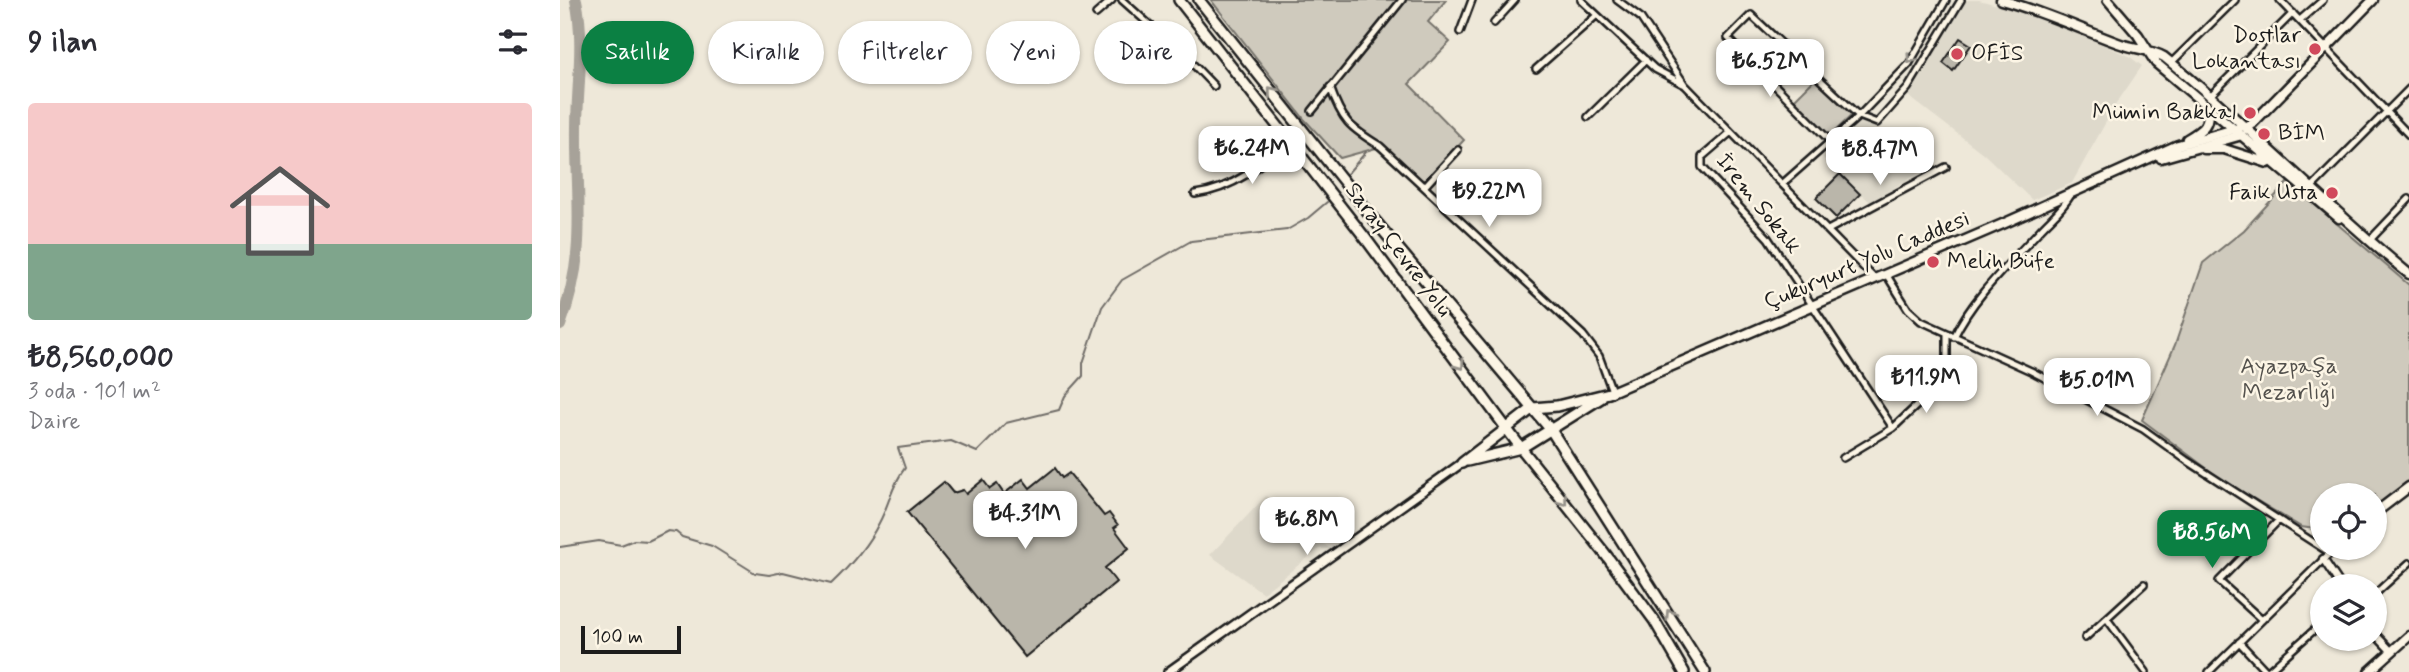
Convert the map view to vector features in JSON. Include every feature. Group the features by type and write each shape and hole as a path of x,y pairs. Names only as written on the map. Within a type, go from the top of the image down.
{"highway":[{"name":"Saray Çevre Yolu","path":"1179,0 1288,139 1521,448"},
{"name":"Saray Çevre Yolu","path":"1199,0 1376,222 1551,430"},
{"path":"1462,463 1506,426 1533,408 1557,406 1610,392"},
{"path":"1462,463 1521,448 1610,392"},
{"path":"1551,430 1705,672"},
{"path":"1521,448 1654,620 1684,672"}],"main road":[{"path":"2001,0 2041,10 2117,43 2144,48 2171,63 2242,126"},
{"path":"2108,0 2156,64 2279,169 2409,274"},
{"path":"2369,241 2251,128 2373,0"},
{"name":"Çukuryurt Yolu Caddesi","path":"1610,392 2141,163 2178,145 2206,127 2209,118 2207,107"},
{"name":"Çukuryurt Yolu Caddesi","path":"2178,145 2242,126 2251,128"},
{"name":"Çukuryurt Yolu Caddesi","path":"2141,163 2240,136 2251,128"},
{"name":"Çukuryurt Yolu Caddesi","path":"2193,149 2224,149 2254,157 2279,169"},
{"path":"1168,672 1462,463"},
{"path":"2387,503 2409,486"},
{"path":"2368,672 2409,636"}],"street":[{"path":"1096,14 1112,0"},
{"path":"1122,0 1214,86"},
{"path":"1312,111 1402,0"},
{"path":"1460,32 1472,0"},
{"path":"1494,23 1515,0"},
{"path":"1581,0 1655,69 1685,85"},
{"path":"1617,0 1640,17 1685,85 1875,279"},
{"path":"1782,184 1832,142 1909,64 1946,0"},
{"path":"1832,142 1728,38 1751,15 1859,116 1877,123 1904,92 1961,0"},
{"path":"2171,63 2235,0"},
{"path":"2280,0 2409,135"},
{"path":"2300,20 2323,0"},
{"path":"2209,97 2293,13"},
{"path":"1536,69 1597,15"},
{"path":"1588,117 1646,60"},
{"path":"1892,82 1904,92"},
{"path":"1330,87 1340,116 1358,133 1380,146 1583,335 1599,356 1610,392"},
{"path":"2312,187 2409,89"},
{"name":"İrem Sokak","path":"1731,132 1702,157 1702,167 1768,237 1893,428"},
{"path":"1195,194 1218,191 1235,182 1269,159 1288,139"},
{"path":"1424,187 1458,150"},
{"path":"1828,230 1946,167"},
{"path":"1954,337 1962,320 1979,299 2031,240 2063,210 2072,193"},
{"path":"2369,241 2409,199"},
{"path":"1886,274 1908,309 1921,321 2124,418 2310,540"},
{"path":"1843,458 1893,428 1928,395 1947,369 1947,334"},
{"path":"2262,620 2219,581 2279,520"},
{"path":"2208,672 2322,560"},
{"path":"2387,583 2409,563"},
{"path":"2085,638 2144,584"},
{"path":"2107,619 2146,672"},
{"path":"2239,642 2267,672 2310,634"},
{"path":"2387,647 2392,652"}],"shaded area":[{"path":"1966,0 1979,0 2033,15 2129,56 2142,66 2116,104 2072,183 2032,200 1984,154 1907,95"},
{"path":"1863,119 1931,166 1870,202 1822,157"},
{"path":"1266,496 1330,549 1319,549 1263,593 1210,555"}],"green space":[{"path":"1211,0 1446,0 1428,22 1450,42 1409,84 1464,140 1427,180 1421,180 1376,148 1340,158 1305,120"},
{"path":"1816,78 1853,114 1830,136 1793,101"},
{"name":"Ayazpaşa Mezarlığı","path":"2288,182 2409,285 2409,481 2387,498 2387,483 2310,483 2310,528 2301,527 2221,479 2142,420 2175,345 2203,263 2244,230"}],"building":[{"name":"OFİS","path":"1960,38 1971,45 1953,71 1943,63"},
{"path":"1840,174 1860,194 1836,218 1816,198"},
{"path":"1055,468 1062,478 1069,473 1104,516 1109,513 1118,525 1114,528 1129,548 1105,568 1116,582 1025,657 907,512 944,482 953,493 963,490 966,494 983,480 990,489 997,484 1004,494 1023,479 1030,488"}],"waterway":[{"path":"560,325 574,274 579,227 577,129 580,48 576,0"},
{"path":"1347,174 1366,152"},
{"path":"560,547 599,541 621,545 634,540 648,541 668,531 676,532 682,537 712,546 755,573 769,575 783,572 831,584 864,548 882,516 905,468 898,448 951,441 977,452 1006,423 1059,410 1065,396 1083,376 1083,363 1102,307 1122,280 1191,241 1287,230 1308,218 1327,202"}],"place":[{"name":"Dostlar Lokantası","path":"2315,49"},
{"name":"OFİS","path":"1957,54"},
{"name":"Mümin Bakkal","path":"2250,113"},
{"name":"BİM","path":"2264,134"},
{"name":"Faik Usta","path":"2332,193"},
{"name":"Melih Büfe","path":"1933,262"}]}
